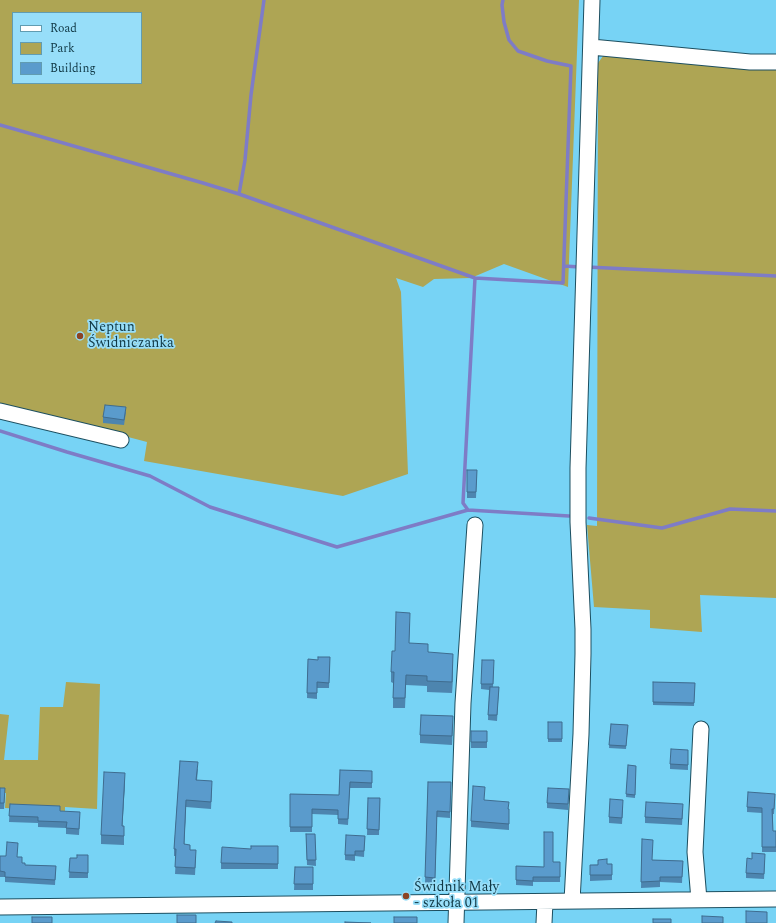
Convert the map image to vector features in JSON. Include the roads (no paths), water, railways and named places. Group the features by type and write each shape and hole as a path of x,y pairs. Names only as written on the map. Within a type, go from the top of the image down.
{"street":[{"path":"572,901 583,654 578,514 592,0"},
{"path":"591,47 750,62 776,62"},
{"path":"0,412 120,440"},
{"path":"456,923 458,902 463,703 475,525"},
{"path":"699,900 695,852 701,729"},
{"path":"0,907 776,899"},
{"path":"544,923 545,902"}],"waterway":[{"path":"239,194 245,160 251,95 264,0"},
{"path":"0,125 239,194 475,278 563,283 571,66 547,61 518,51 509,40 504,22 502,5 503,0"},
{"path":"564,266 580,267"},
{"path":"587,267 776,276"},
{"path":"0,431 150,476 210,507 337,547 468,510 463,503 475,278"},
{"path":"589,518 662,528 730,509 776,511"},
{"path":"468,510 569,516"}],"place":[{"name":"Neptun Świdniczanka","path":"80,336"},
{"name":"Świdnik Mały - szkoła 01","path":"406,896"}]}
